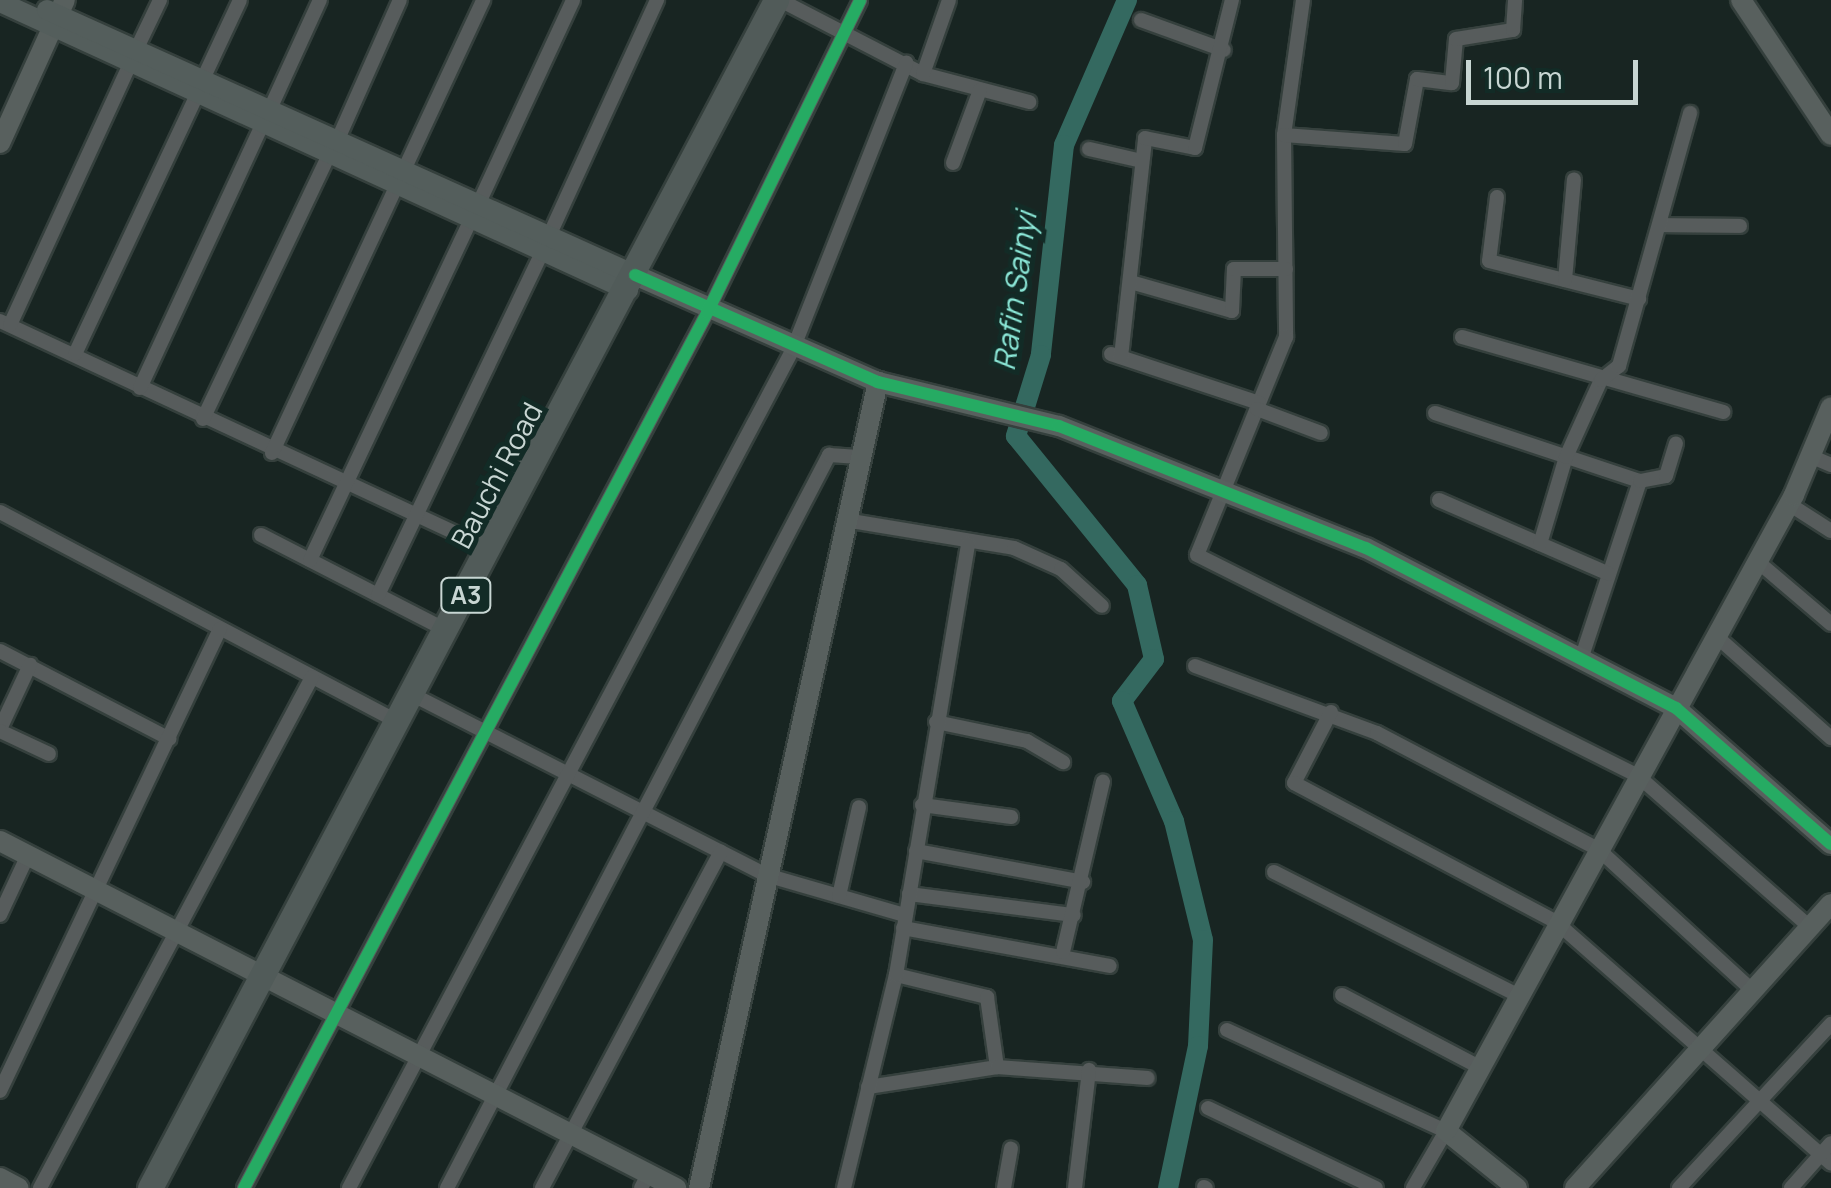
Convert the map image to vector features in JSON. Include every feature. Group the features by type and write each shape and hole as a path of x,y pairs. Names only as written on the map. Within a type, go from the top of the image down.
{"highway":[{"name":"Bauchi Road","path":"150,1188 436,625 630,281 764,0"},
{"name":"Bauchi Road","path":"139,1188 413,695 778,0"}],"main road":[{"path":"27,0 133,56 630,281"},
{"path":"0,2 53,12"}],"street":[{"path":"160,0 5,323 344,488 479,544"},
{"path":"75,354 240,0"},
{"path":"140,388 320,0"},
{"path":"203,420 400,0"},
{"path":"272,453 483,0"},
{"path":"310,560 574,0"},
{"path":"378,595 656,0"},
{"path":"778,0 923,74 1028,102"},
{"path":"244,1188 707,312 860,0"},
{"path":"923,74 949,0"},
{"path":"1232,0 1224,50 1193,151 1149,136 1128,262 1134,283 1116,355 1321,433"},
{"path":"1303,0 1284,135 1286,337 1222,484 1197,555 1638,776 1810,927"},
{"path":"1284,135 1405,144 1417,79 1452,82 1456,39 1513,30 1515,0"},
{"path":"1741,0 1831,135"},
{"path":"0,110 53,12"},
{"path":"0,143 53,12"},
{"path":"1141,20 1224,50"},
{"path":"349,1188 793,348 906,63"},
{"path":"953,163 980,90"},
{"path":"1540,544 1566,457 1601,380 1619,366 1690,112"},
{"path":"1089,149 1142,162"},
{"path":"1565,280 1574,178"},
{"path":"1498,197 1489,262 1639,299"},
{"path":"1661,225 1740,226"},
{"path":"1134,283 1232,311 1234,269 1286,270"},
{"path":"630,281 878,382 1058,426 1222,484 1676,708 1831,844"},
{"path":"1462,337 1723,412"},
{"path":"699,1188 878,382"},
{"path":"1413,1188 1516,994 1789,504 1831,407"},
{"path":"1435,414 1640,481 1666,476 1676,444"},
{"path":"446,1188 829,455 859,457"},
{"path":"1810,456 1831,465"},
{"path":"1581,659 1640,481"},
{"path":"1438,500 1609,574"},
{"path":"1789,504 1831,531"},
{"path":"0,512 388,717"},
{"path":"845,520 1034,556 1102,606"},
{"path":"261,535 436,625"},
{"path":"844,1188 896,975 968,544"},
{"path":"1758,561 1831,624"},
{"path":"0,1091 100,891 220,628"},
{"path":"1716,636 1831,738"},
{"path":"0,651 170,739"},
{"path":"30,665 0,730 49,754"},
{"path":"1195,666 1331,712 1598,848 1752,991"},
{"path":"40,1188 180,933 312,676"},
{"path":"413,695 766,874 839,896 904,922 1063,952 1110,966"},
{"path":"1331,712 1294,783 1556,922 1698,1052 1825,1159"},
{"path":"936,722 1027,740 1063,762"},
{"path":"1063,952 1084,882 1102,782"},
{"path":"922,805 1011,817"},
{"path":"839,896 859,807"},
{"path":"0,841 568,1136 645,1181 676,1188"},
{"path":"916,850 1084,882"},
{"path":"542,1188 722,852"},
{"path":"0,915 28,855"},
{"path":"1274,872 1516,994"},
{"path":"909,894 1074,915"},
{"path":"1575,1188 1831,904"},
{"path":"896,975 987,997 997,1066"},
{"path":"1342,995 1479,1067"},
{"path":"1679,1188 1831,1024"},
{"path":"1228,1030 1446,1131 1517,1188"},
{"path":"868,1087 997,1066 1089,1070 1148,1078"},
{"path":"1075,1188 1089,1070"},
{"path":"1208,1108 1376,1188"},
{"path":"1791,1188 1825,1159 1831,1143"},
{"path":"1004,1188 1011,1150"},
{"path":"0,1178 19,1188"}],"waterway":[{"name":"Rafin Sainyi","path":"1127,0 1064,145 1041,355 1016,436 1137,585 1154,659 1122,701 1174,821 1203,940 1198,1046 1168,1188"}],"cycle path":[{"path":"244,1188 707,313 860,0"},
{"path":"635,275 878,382 1059,426 1366,548 1676,708 1831,844"}]}
